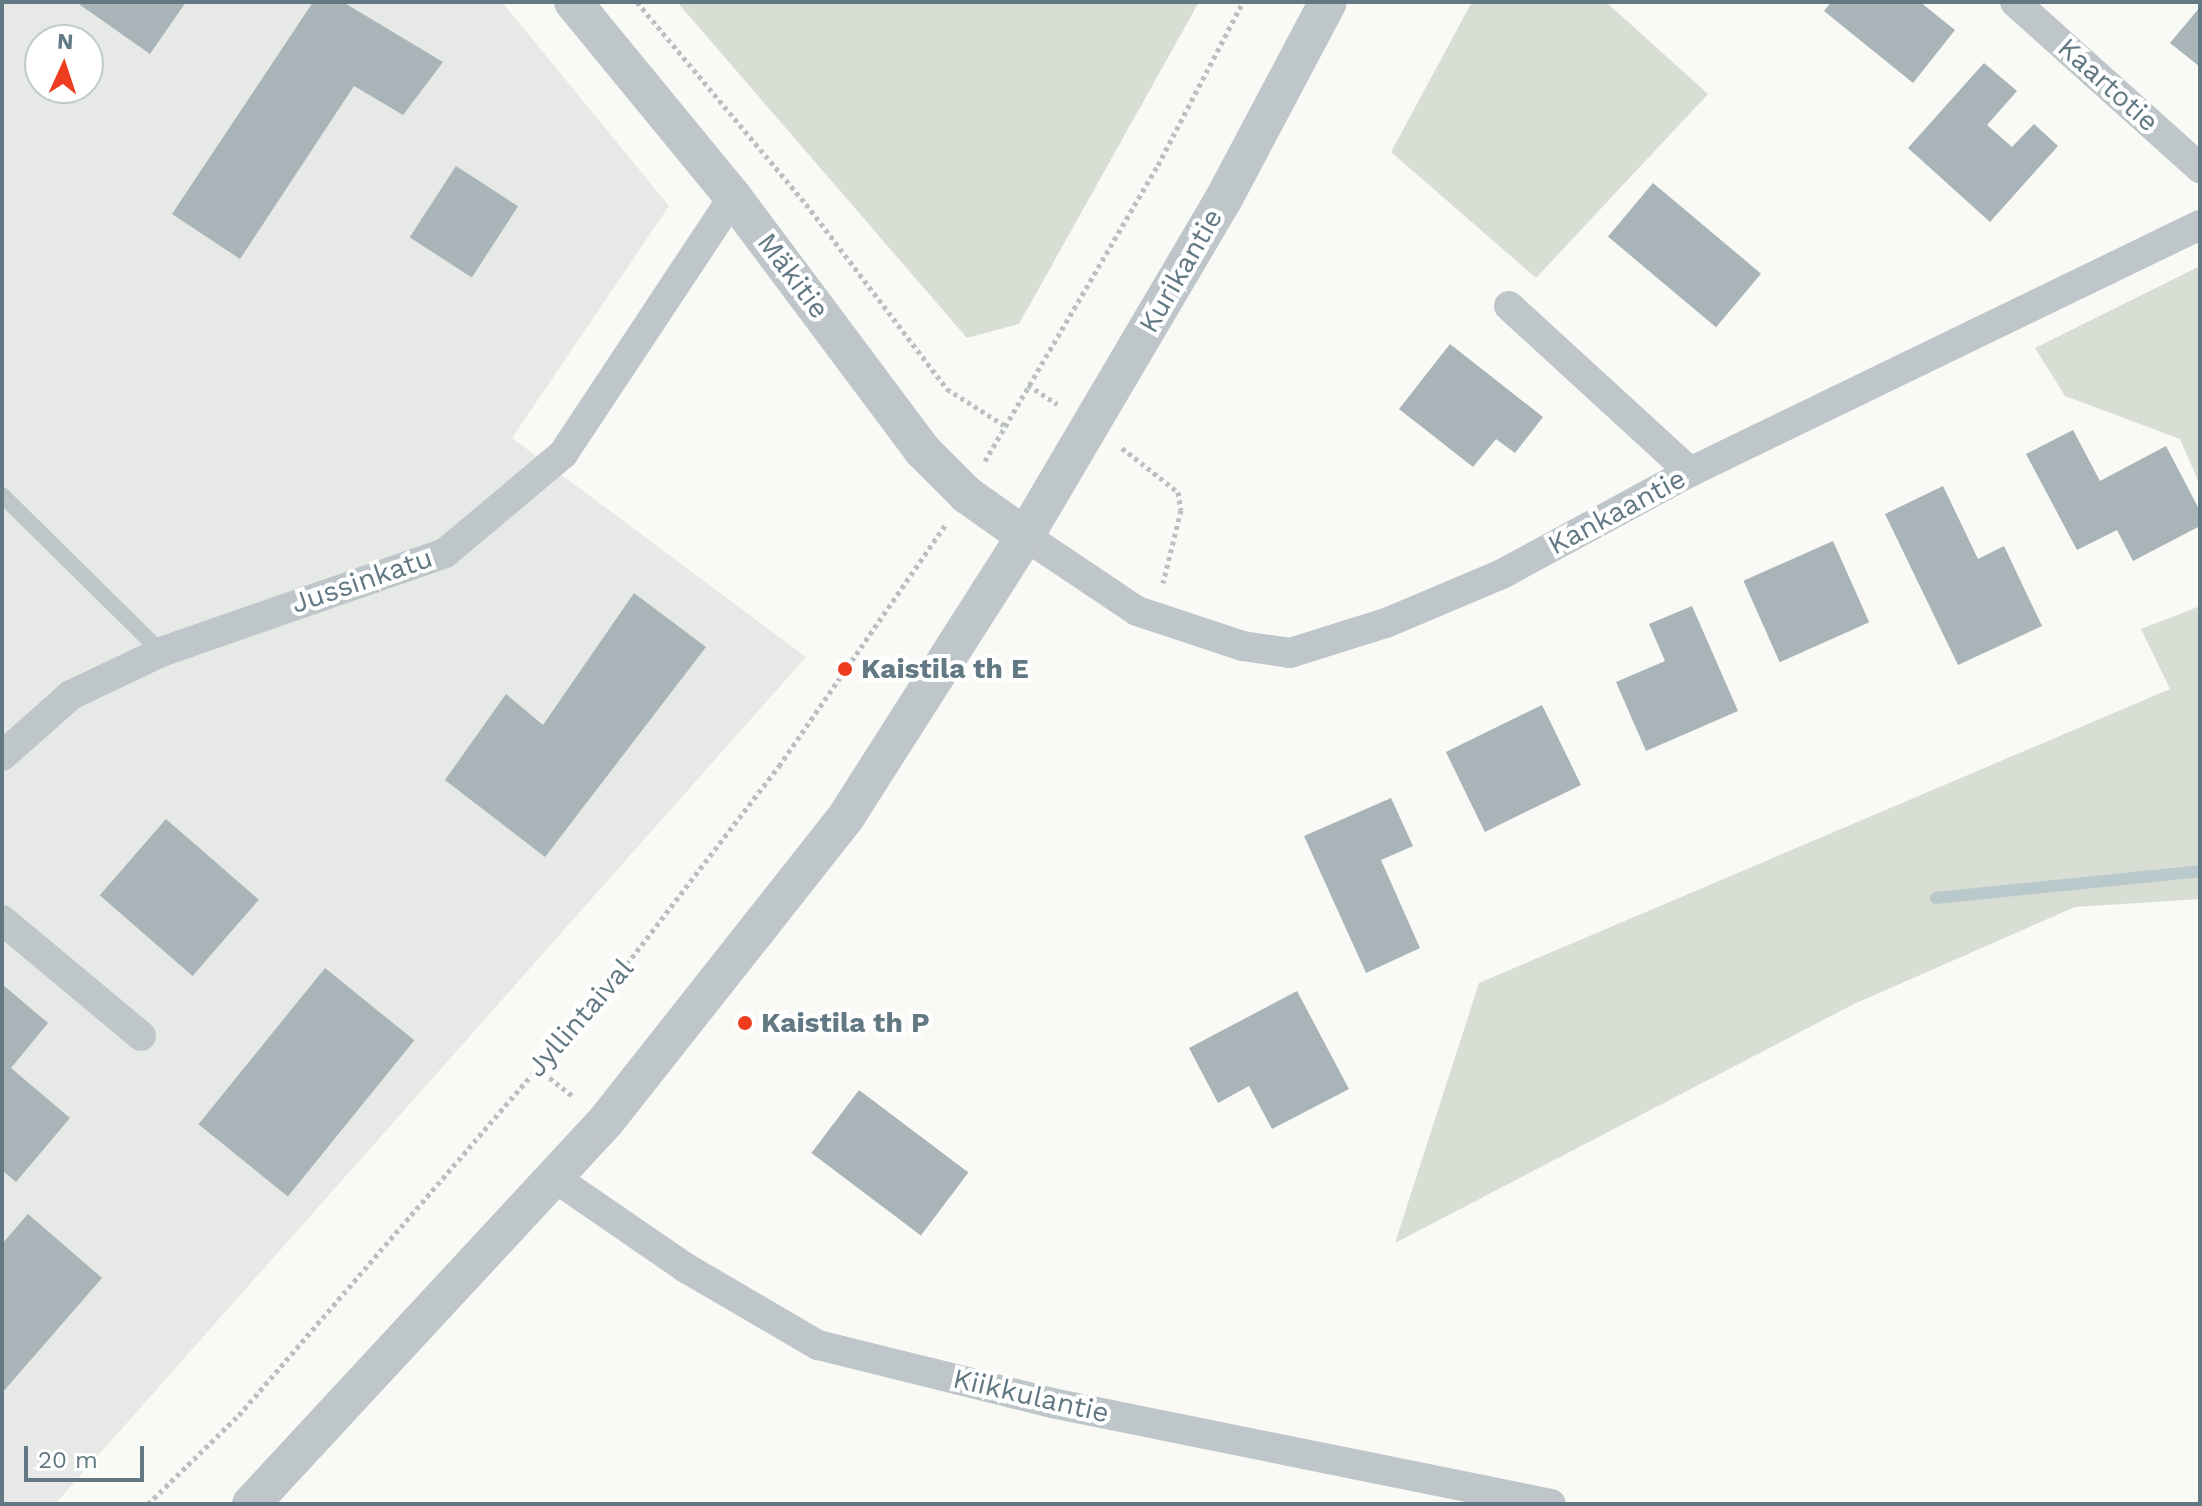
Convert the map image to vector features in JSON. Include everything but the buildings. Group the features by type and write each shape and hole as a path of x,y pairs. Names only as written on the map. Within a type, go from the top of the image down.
{"street":[{"name":"Mäkitie","path":"573,2 733,197 922,450 967,495 1025,536"},
{"name":"Kurikantie","path":"1025,536 1328,2"},
{"name":"Kaartotie","path":"2015,2 2200,168"},
{"name":"Jussinkatu","path":"2,756 71,695 161,652 445,553 563,454 733,197"},
{"name":"Kankaantie","path":"1025,536 1152,617 1290,653 1386,623 1502,574 1690,472 2200,225"},
{"path":"1509,306 1690,472"},
{"path":"251,1504 606,1121 846,817 1025,536"},
{"path":"2,920 141,1036"},
{"name":"Kiikkulantie","path":"555,1178 686,1268 818,1345 1052,1403 1551,1504"}],"lane":[{"path":"2,495 161,652"}],"path":[{"name":"Mäkitie","path":"637,2 806,204 947,389 1004,425"},
{"path":"967,495 1004,425 1158,165 1243,2"},
{"path":"1028,385 1090,426 1178,492 1179,523 1152,617"},
{"name":"Jyllintaival","path":"148,1504 239,1415 537,1068 779,766 967,495"},
{"path":"537,1068 606,1121"}],"shaded area":[{"path":"2,2 502,2 669,206 512,438 806,657 55,1504 2,1504"},
{"path":"677,2 1199,2 1019,324 967,338"},
{"path":"1472,2 1606,2 1708,94 1536,278 1391,152"},
{"path":"2200,266 2200,485 2180,439 2065,396 2035,348"},
{"path":"2200,606 2200,899 2075,907 1854,1004 1395,1243 1479,983 2170,689 2141,629"}],"waterway":[{"path":"1936,898 2200,871"}],"place":[{"name":"Kaistila th E","path":"845,669"},
{"name":"Kaistila th P","path":"745,1023"}]}
